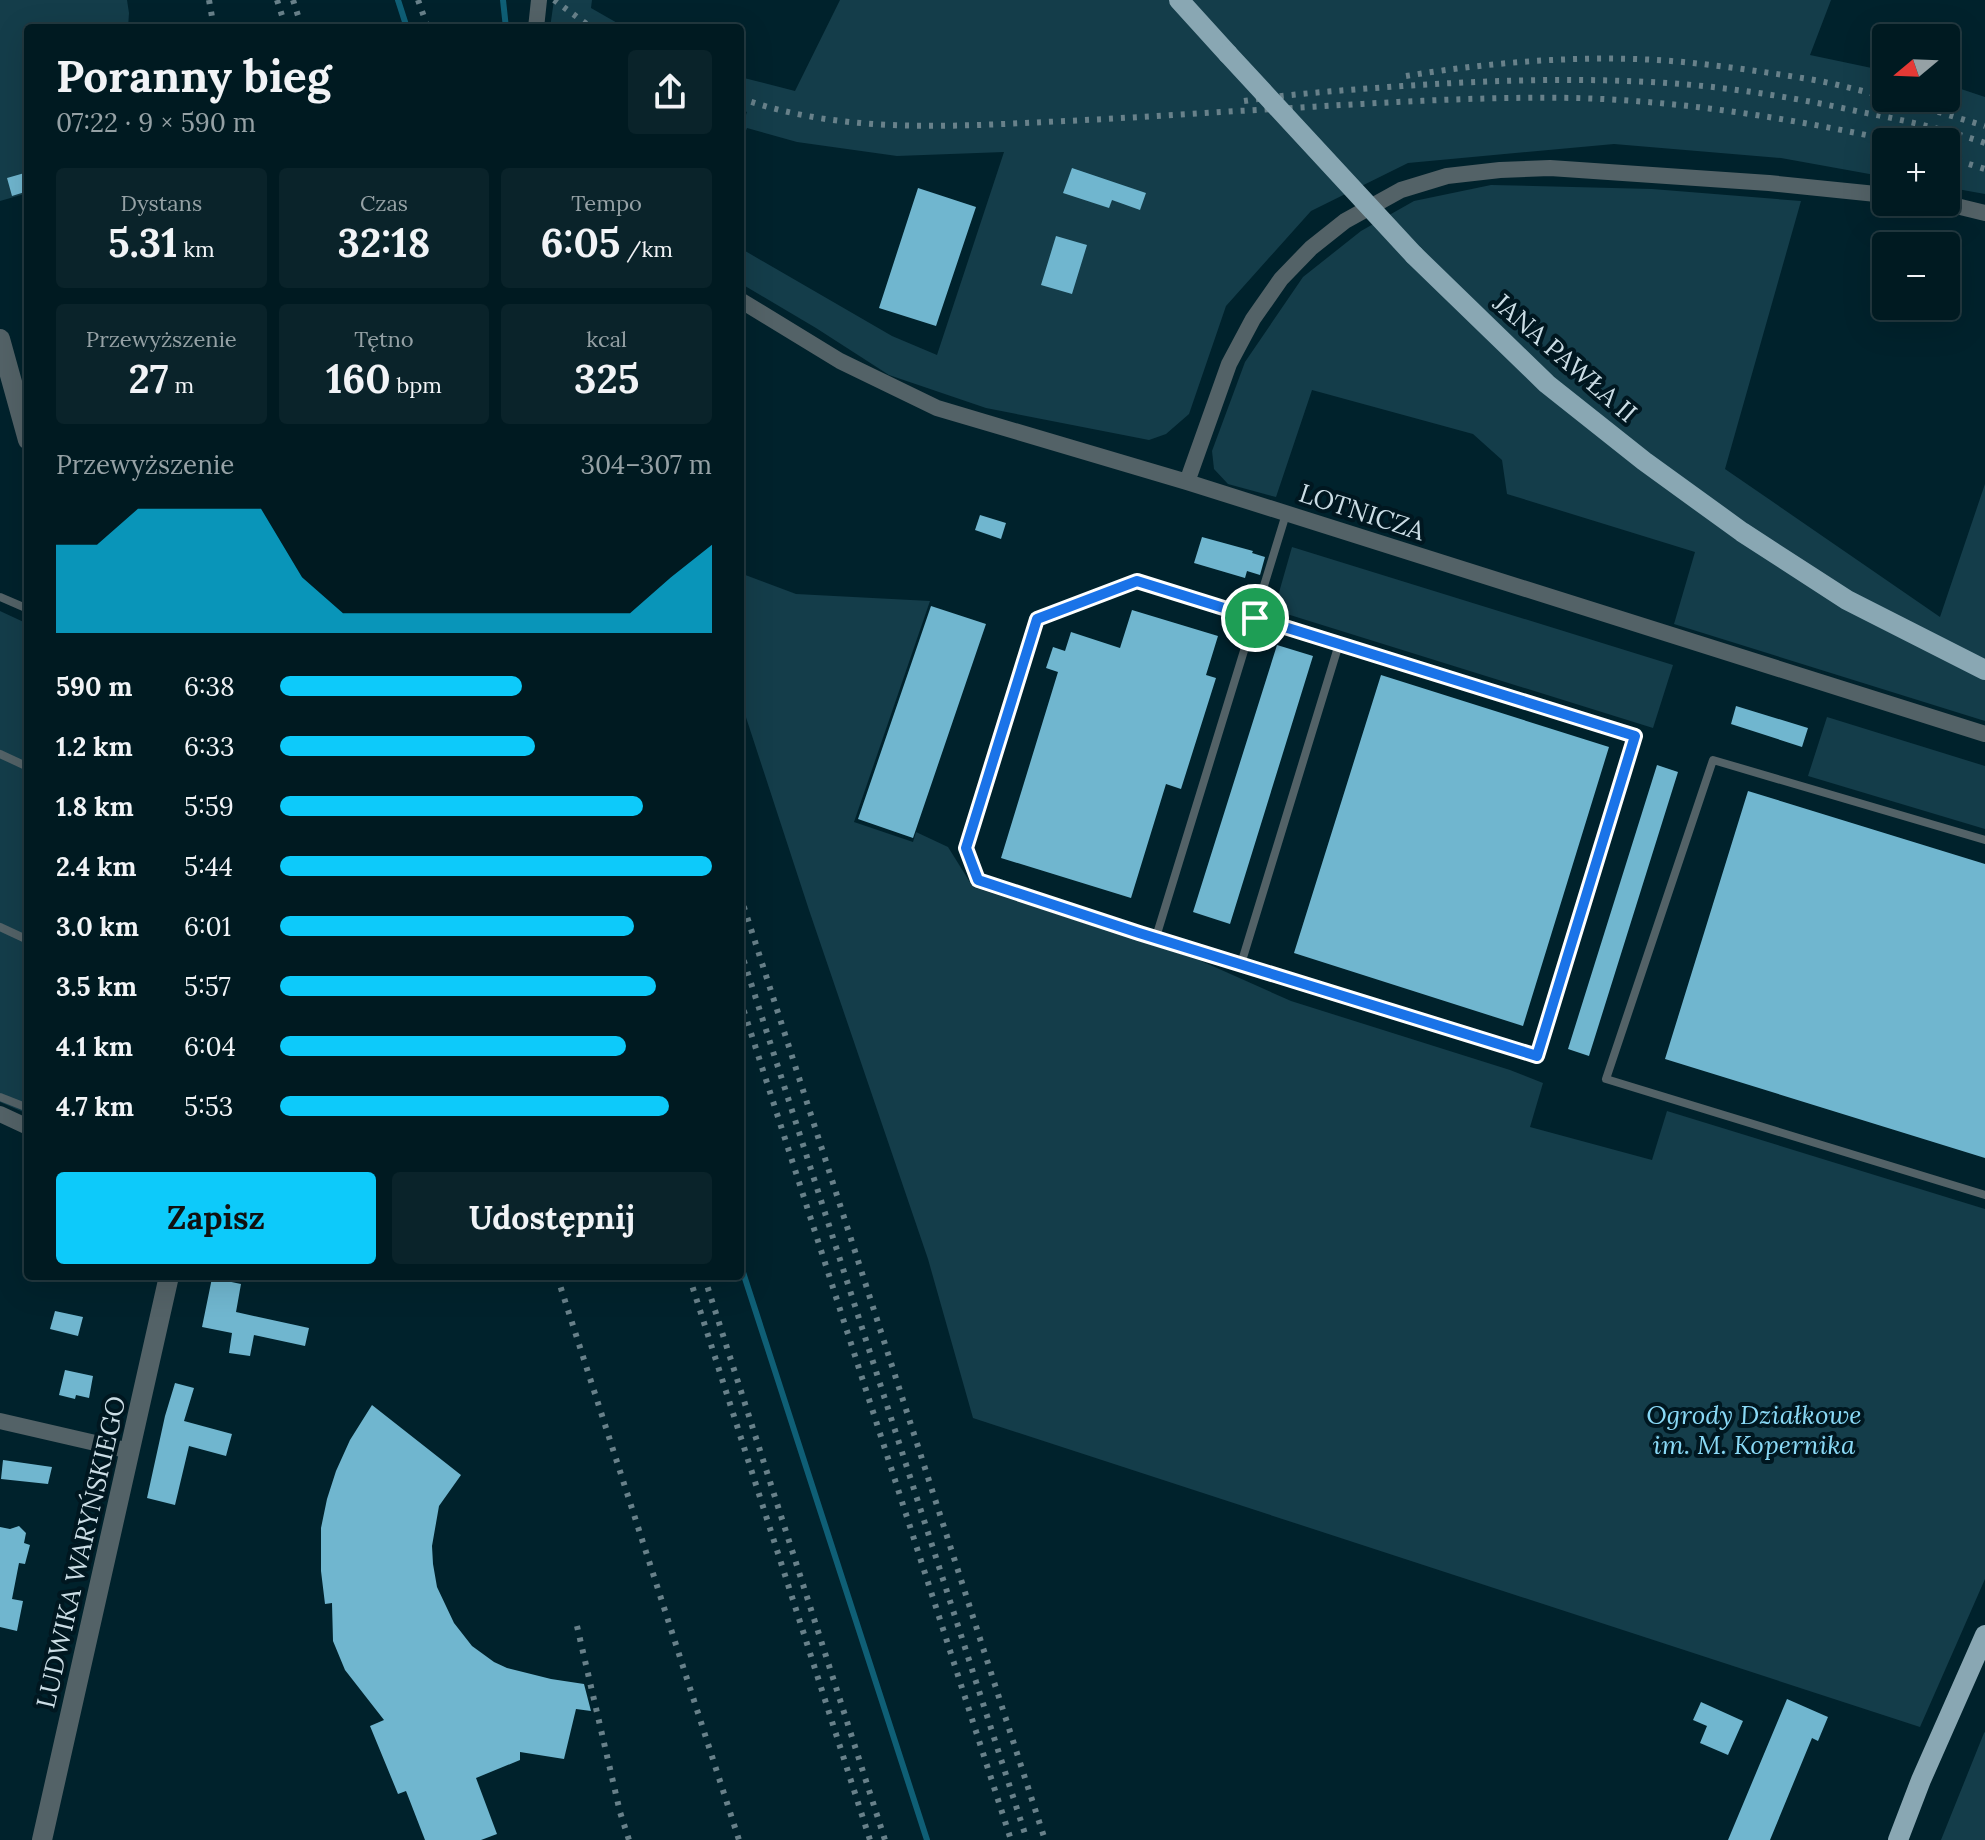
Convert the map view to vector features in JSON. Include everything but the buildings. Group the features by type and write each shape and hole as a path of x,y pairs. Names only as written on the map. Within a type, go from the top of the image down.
{"main road":[{"name":"JANA PAWŁA II","path":"1179,0 1414,255 1547,384 1644,461 1793,567 1847,600 1985,670"},
{"path":"1898,1840 1985,1635"}],"street":[{"path":"536,24 539,0"},
{"path":"1187,482 1229,364 1253,319 1281,279 1311,248 1345,221 1401,190 1447,176 1550,168 1872,194"},
{"path":"1960,207 1985,213"},
{"name":"LOTNICZA","path":"744,302 840,361 937,408 1187,482 1985,734"},
{"path":"0,339 24,426"},
{"path":"0,1114 24,1125"},
{"name":"LUDWIKA WARYŃSKIEGO","path":"42,1840 168,1280"},
{"path":"0,1421 130,1451"}],"lane":[{"path":"1156,937 1286,513"},
{"path":"1137,581 1339,644 1635,736 1537,1056 978,880 966,848 1037,619 1137,581"},
{"path":"0,597 24,607"},
{"path":"1241,964 1339,644"},
{"path":"0,754 24,765"},
{"path":"1985,840 1713,760 1606,1079 1985,1195"},
{"path":"0,927 24,938"},
{"path":"0,1097 24,1106"}],"green space":[{"path":"0,0 127,0 128,24 24,24 24,194 0,201"},
{"path":"554,0 592,0 591,8 619,24 551,24"},
{"path":"840,0 1831,0 1810,55 1872,68 1872,112 1960,112 1960,89 1985,97 1985,194 1960,190 1960,128 1872,128 1872,174 1781,158 1614,144 1408,163 1311,211 1226,306 1189,414 1166,434 1149,440 986,408 889,375 744,285 744,250 892,336 937,355 1004,152 897,156 797,142 747,128 744,136 747,112 744,111 744,78 795,91"},
{"path":"1491,185 1652,189 1801,201 1725,469 1940,617 1985,484 1985,721 1674,624 1695,552 1507,494 1502,460 1473,434 1312,390 1276,497 1228,484 1214,469 1212,451 1245,362 1303,277 1361,231 1414,201"},
{"path":"1292,547 1673,665 1653,728 1274,610"},
{"name":"Ogrody Działkowe im. M. Kopernika","path":"744,574 796,594 930,601 854,822 913,842 916,832 948,847 973,887 1199,960 1291,1001 1543,1083 1530,1127 1652,1160 1667,1111 1985,1209 1985,1579 1920,1727 973,1418 928,1259 744,711"},
{"path":"0,611 24,622 24,1112 0,1102"},
{"path":"1827,717 1985,766 1985,829 1808,776"},
{"path":"1984,1733 1985,1840 1941,1840"}],"waterway":[{"path":"398,0 406,24"},
{"path":"503,0 506,24"},
{"path":"744,1275 927,1840"}],"railway":[{"path":"209,0 213,24"},
{"path":"277,0 285,24"},
{"path":"293,0 301,24"},
{"path":"418,0 427,24"},
{"path":"554,0 587,24"},
{"path":"1406,76 1549,60 1658,60 1812,80 1872,93"},
{"path":"1244,101 1471,82 1646,82 1794,99 1924,125 1985,143"},
{"path":"744,99 814,117 930,126 1450,100 1576,98 1739,112 1872,137"},
{"path":"1938,112 1985,126"},
{"path":"1960,161 1985,169"},
{"path":"744,907 1045,1840"},
{"path":"744,961 1027,1840"},
{"path":"744,1011 1011,1840"},
{"path":"558,1280 739,1840"},
{"path":"690,1280 870,1840"},
{"path":"705,1280 885,1840"},
{"path":"577,1626 629,1840"}],"route":[{"path":"1137,581 1255,618 1635,736 1537,1056 978,880 966,848 1037,619 1137,581"}]}
